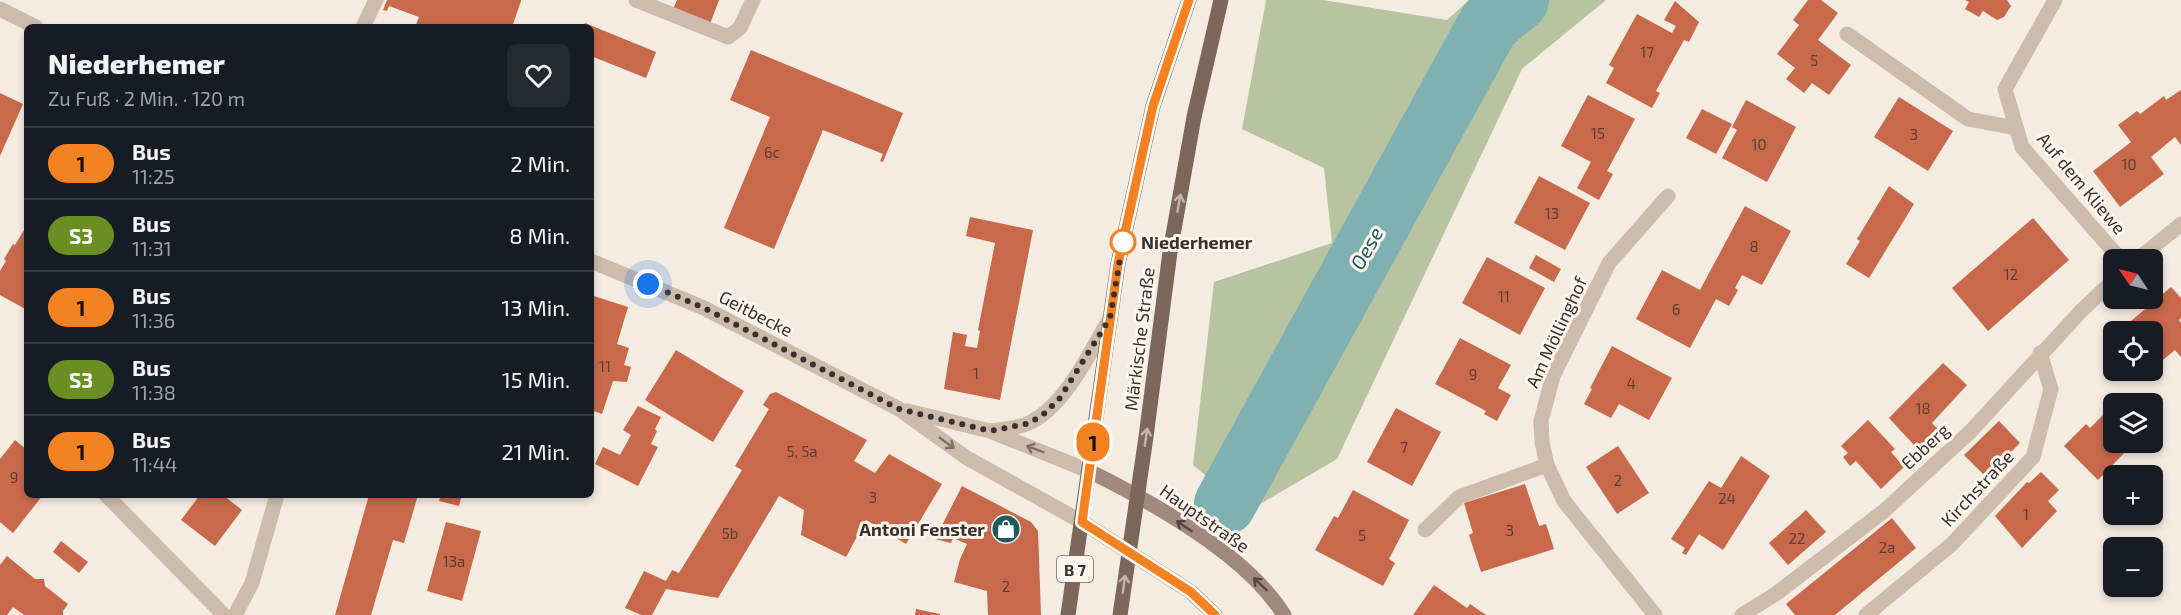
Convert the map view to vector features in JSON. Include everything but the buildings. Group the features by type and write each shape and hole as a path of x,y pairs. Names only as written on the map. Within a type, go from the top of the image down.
{"main road":[{"name":"B 7","path":"1068,615 1118,264 1153,106 1189,0"},
{"name":"Märkische Straße","path":"1120,615 1170,252 1194,117 1221,0"},
{"name":"Hauptstraße","path":"1089,471 1138,495 1230,557 1273,597 1284,615"},
{"path":"1082,522 1191,592 1215,615"}],"street":[{"path":"364,24 376,0"},
{"path":"636,0 729,37 740,28 753,0"},
{"name":"Auf dem Kliewe","path":"2055,0 2005,89 2022,147 2111,249"},
{"path":"0,9 30,24"},
{"path":"1847,34 1968,119 2016,128"},
{"name":"Am Möllinghof","path":"1655,615 1564,501 1547,465 1542,442 1541,421 1553,376 1609,263 1668,196"},
{"path":"2150,249 2181,224"},
{"name":"Geitbecke","path":"594,262 704,308 899,409 968,458 1082,522"},
{"name":"Ebberg","path":"1742,615 1777,593 1884,511 1971,431 2040,353 2103,290"},
{"path":"990,431 1030,423 1045,413 1060,398 1110,318"},
{"name":"Kirchstraße","path":"1866,615 1952,544 2032,457 2051,389 2040,353"},
{"name":"Geitbecke","path":"899,409 990,431 1089,471"},
{"path":"1425,530 1459,497 1547,465"},
{"path":"109,498 224,615"},
{"path":"235,615 252,583 276,498"}],"green space":[{"path":"1266,0 1323,0 1447,20 1469,0 1606,0 1522,69 1337,459 1248,511 1193,465 1214,282 1332,243 1324,168 1242,129"}],"waterway":[{"name":"Oese","path":"1225,504 1489,24 1518,0"}],"bus line":[{"name":"1","path":"1189,0 1153,106 1118,264 1082,522 1191,592 1215,615"}],"place":[{"name":"Niederhemer","path":"1123,242"},
{"name":"Antoni Fenster","path":"1006,529"}],"route":[{"path":"648,284 704,308 899,409 990,431 1030,423 1045,413 1060,398 1110,318 1123,242"}]}
